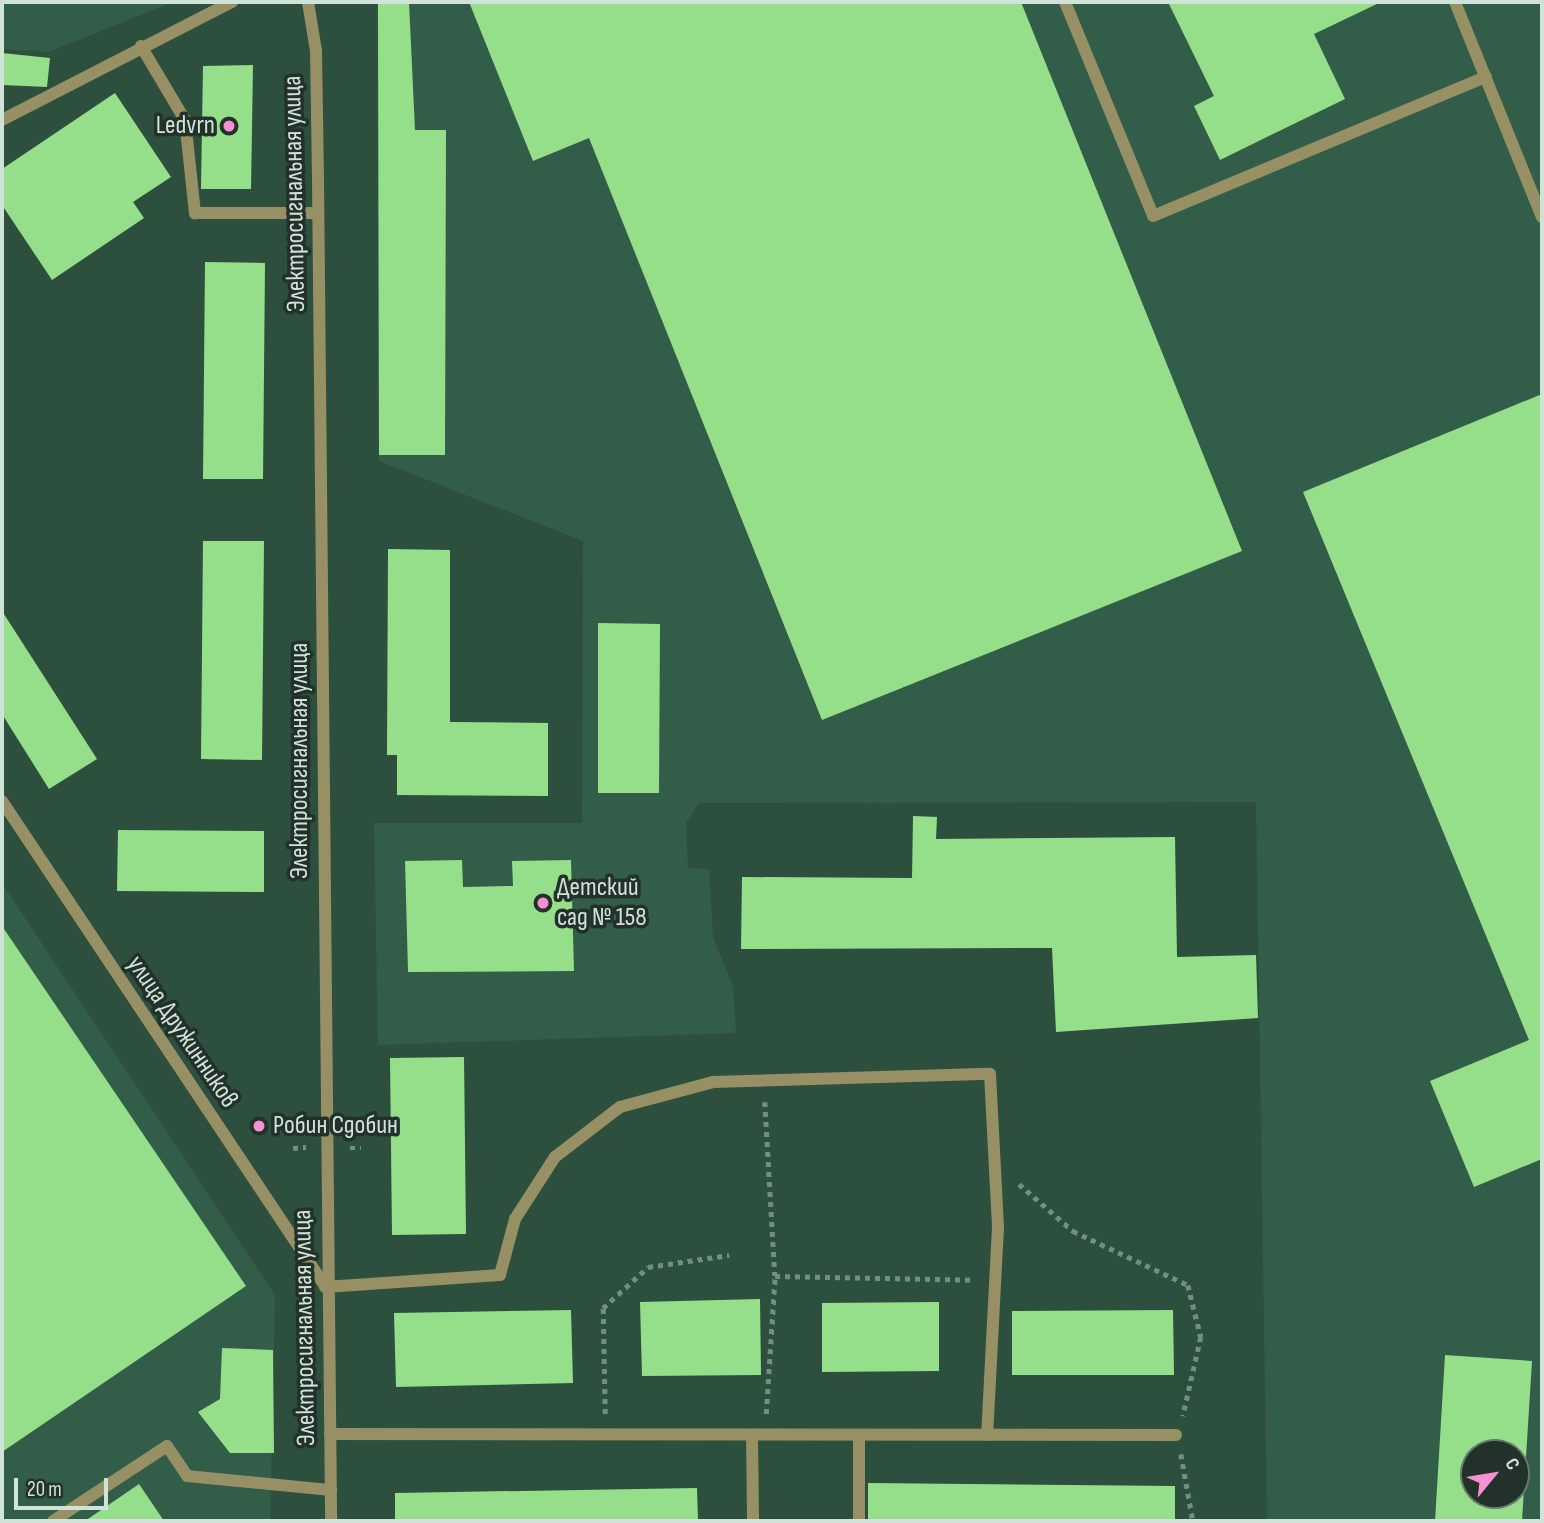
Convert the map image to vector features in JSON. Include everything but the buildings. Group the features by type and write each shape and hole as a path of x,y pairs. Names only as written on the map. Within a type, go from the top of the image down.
{"street":[{"path":"2,120 141,46 232,2"},
{"name":"Электросигнальная улица","path":"307,2 316,51 325,1287 331,1521"},
{"path":"1066,2 1153,216 1486,78"},
{"path":"1455,2 1542,217"},
{"path":"141,46 185,120 195,214 318,213"},
{"name":"улица Дружинников","path":"2,801 325,1287"},
{"path":"325,1287 500,1275 516,1219 555,1157 620,1107 713,1082 990,1074 996,1281 987,1435"},
{"path":"330,1434 1176,1435"},
{"path":"753,1521 758,1435"},
{"path":"859,1435 859,1521"},
{"path":"53,1521 167,1446 187,1475 331,1490"}],"path":[{"path":"758,1435 775,1276 764,1079"},
{"path":"1016,1178 1022,1190 1073,1231 1188,1285 1201,1337 1192,1395 1176,1435 1193,1521"},
{"path":"605,1436 603,1308 648,1267 729,1255"},
{"path":"775,1276 996,1281"}],"shaded area":[{"path":"2,2 173,2 49,52 2,49"},
{"path":"377,2 1542,2 1542,1521 1267,1521 1256,802 699,803 686,823 688,868 709,869 713,937 733,986 736,1033 378,1045 374,823 582,823 583,541 379,461"},
{"path":"2,883 275,1295 270,1521 2,1521"}],"place":[{"name":"Ledvrn","path":"229,126"},
{"name":"Детский сад № 158","path":"543,903"},
{"name":"Робин Сдобин","path":"259,1126"}]}
